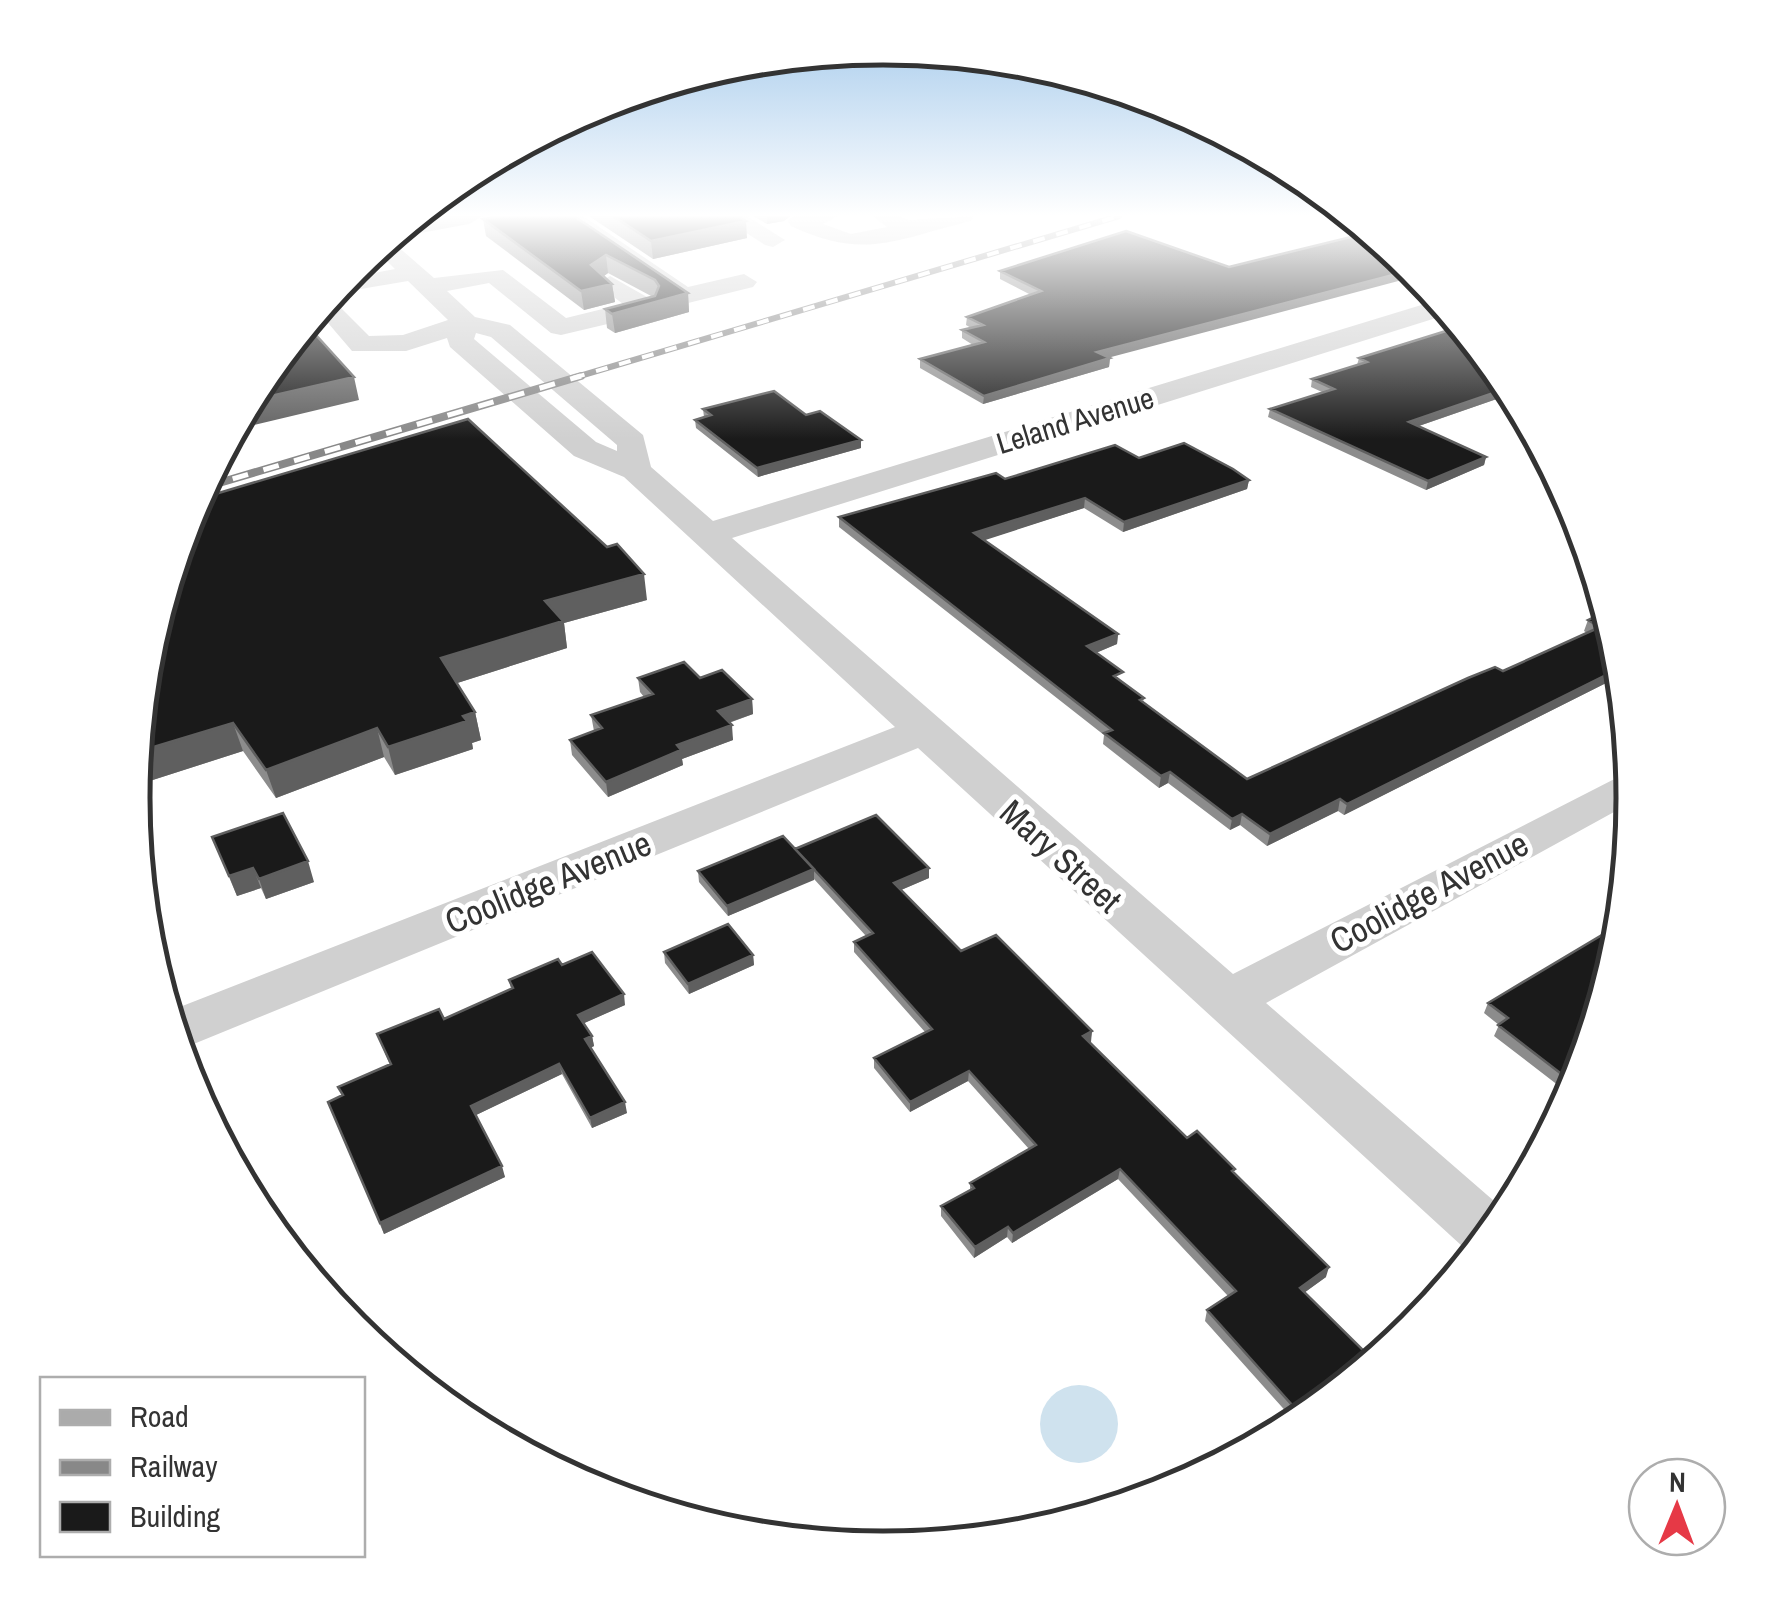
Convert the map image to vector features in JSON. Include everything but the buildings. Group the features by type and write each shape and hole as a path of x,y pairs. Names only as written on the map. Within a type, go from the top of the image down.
{"street":[{"name":"Mary Street","path":"432,291 466,323 460,342 586,449 636,470 1224,1002 1479,1226"},
{"path":"513,291 561,327 645,307 620,291"},
{"path":"676,291 684,296 707,291"},
{"name":"Leland Avenue","path":"704,534 1431,311"},
{"path":"334,313 362,345 372,346 406,342 466,323"},
{"name":"Coolidge Avenue","path":"187,1027 922,730"},
{"name":"Coolidge Avenue","path":"1224,1002 1617,792"}],"water":[{"path":"1071,1385 1087,1385 1112,1402 1118,1424 1112,1446 1101,1457 1087,1463 1071,1463 1046,1446 1040,1432 1040,1416 1057,1391"}],"railway":[{"path":"573,378 868,291"},
{"path":"222,482 581,376"}]}
